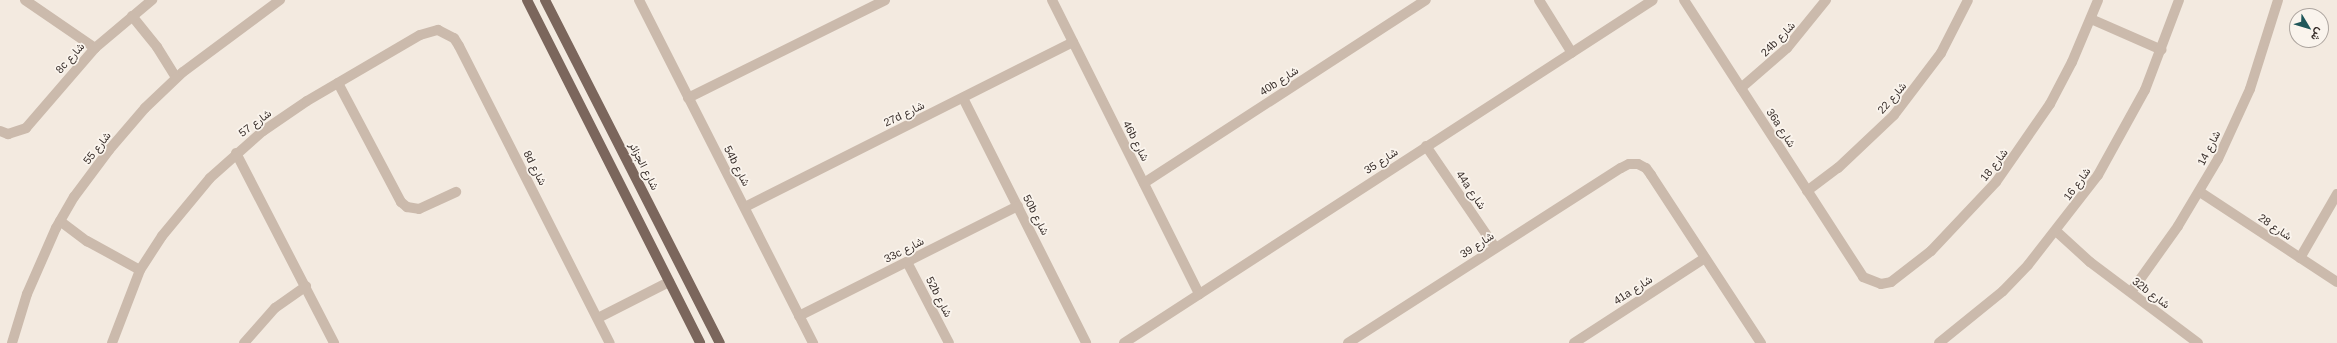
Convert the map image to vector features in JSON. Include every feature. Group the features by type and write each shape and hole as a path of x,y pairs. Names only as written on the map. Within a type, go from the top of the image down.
{"main road":[{"path":"527,0 700,343"},
{"name":"شارع الجزائر","path":"545,0 720,343"}],"street":[{"path":"25,0 95,48"},
{"name":"8c شارع","path":"0,131 18,132 32,121 95,48 152,0"},
{"name":"شارع 55","path":"12,343 27,294 58,224 109,150 145,108 180,75 280,0"},
{"name":"شارع 55","path":"263,14 286,0"},
{"name":"54b شارع","path":"639,0 813,343"},
{"path":"688,98 885,0"},
{"name":"46b شارع","path":"1052,0 1199,294"},
{"name":"40b شارع","path":"1144,183 1426,0"},
{"path":"1539,0 1572,53"},
{"name":"شارع 35","path":"1124,343 1653,0"},
{"name":"36a شارع","path":"1684,0 1858,270"},
{"name":"24b شارع","path":"1741,88 1787,48 1826,0"},
{"name":"شارع 22","path":"1807,191 1838,168 1894,115 1941,53 1968,0"},
{"name":"شارع 18","path":"1858,270 1871,283 1891,282 1931,251 1965,218 1996,182 2029,138 2072,62 2092,19 2098,0"},
{"name":"شارع 16","path":"1939,343 2002,291 2054,234 2098,175 2121,137 2164,47 2179,0"},
{"name":"شارع 14","path":"2130,292 2200,192 2250,89 2278,0"},
{"path":"132,16 180,75"},
{"path":"2092,19 2164,47"},
{"name":"8d شارع","path":"420,35 438,30 454,38 610,343"},
{"name":"شارع 57","path":"112,343 140,270 185,206 236,153 285,116 420,35"},
{"name":"27d شارع","path":"745,207 1073,42"},
{"path":"338,83 401,202 407,207 420,209 456,192"},
{"name":"50b شارع","path":"963,98 1086,343"},
{"name":"44a شارع","path":"1426,146 1495,247"},
{"path":"236,153 306,286 334,343"},
{"name":"شارع 39","path":"1348,343 1495,247 1629,164 1638,164 1646,168 1705,258"},
{"name":"شارع 28","path":"2200,192 2337,282"},
{"path":"2300,258 2337,194"},
{"name":"33c شارع","path":"799,316 1018,206"},
{"path":"58,224 140,270"},
{"name":"32b شارع","path":"2054,234 2198,343"},
{"path":"1705,258 1761,343"},
{"name":"41a شارع","path":"1574,343 1705,258"},
{"name":"52b شارع","path":"907,262 949,343"},
{"path":"598,318 669,282"},
{"path":"244,343 275,308 306,286"}]}
